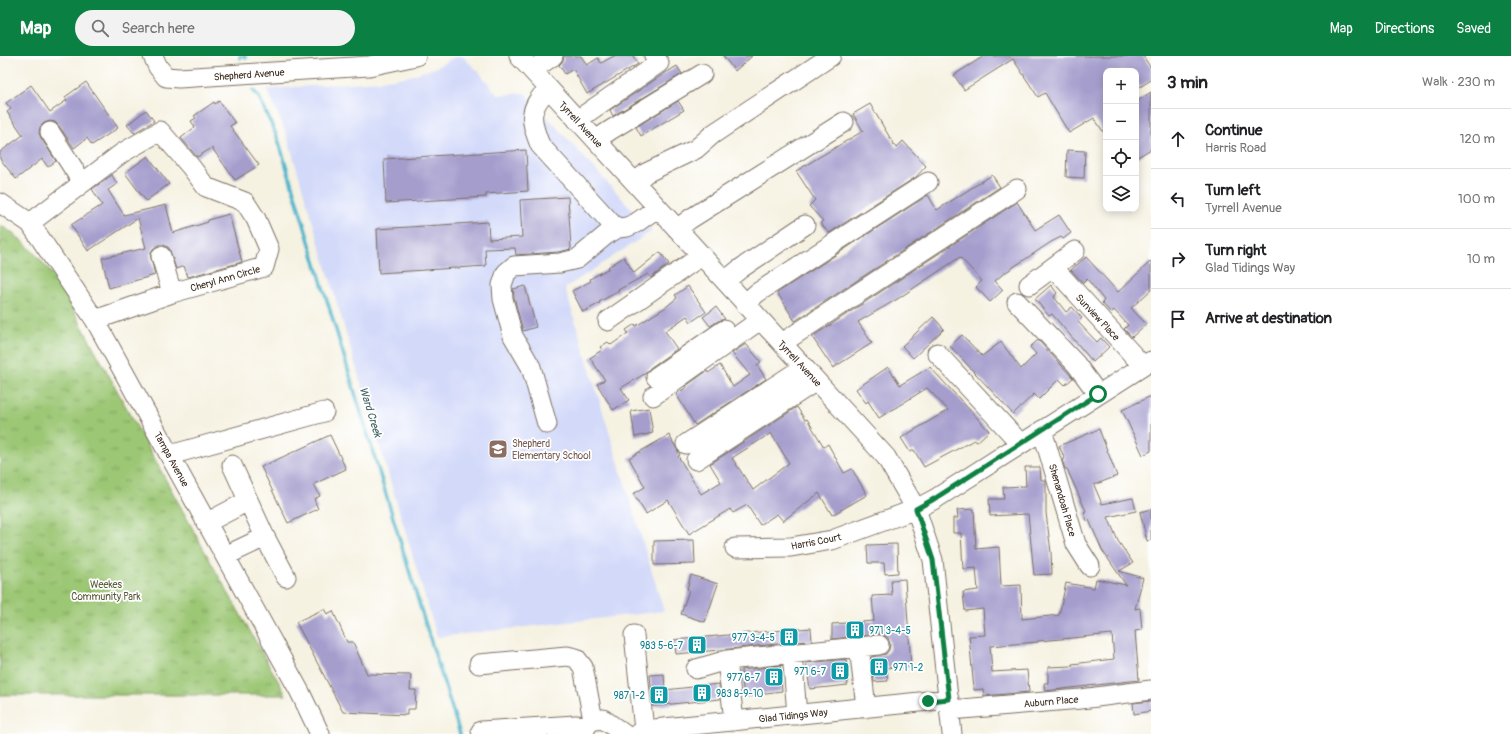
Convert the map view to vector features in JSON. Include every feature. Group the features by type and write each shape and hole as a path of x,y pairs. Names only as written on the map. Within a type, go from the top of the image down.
{"street":[{"name":"Shepherd Avenue","path":"155,62 166,77 179,78 369,66 416,56"},
{"name":"Tyrrell Avenue","path":"519,56 636,182 657,208 886,457 916,509 933,560 952,734"},
{"path":"532,70 553,56"},
{"path":"577,120 659,63 654,56"},
{"path":"636,182 646,173 696,149 713,134 831,56"},
{"path":"596,140 702,74"},
{"path":"548,88 537,101 532,111 535,133 540,145 612,224 618,228"},
{"path":"677,229 690,218 844,122"},
{"name":"Cheryl Ann Circle","path":"30,223 43,215 82,182 122,153 160,131 206,187 245,202 256,219 269,249 264,267 172,293 95,320"},
{"path":"50,132 82,182"},
{"path":"653,396 752,311 757,293 928,182"},
{"path":"782,344 1017,189"},
{"name":"Tampa Avenue","path":"0,203 30,223 95,320 300,692 320,734"},
{"path":"547,424 531,367 513,336 503,299 502,285 506,273 514,266 560,263 577,260 606,235 618,228 636,223 657,208"},
{"path":"725,281 740,268 805,225"},
{"path":"1028,285 1075,251"},
{"path":"161,256 172,293"},
{"path":"608,322 701,256"},
{"name":"Sunview Place","path":"1053,267 1147,363"},
{"path":"1017,302 1076,364 1098,394"},
{"path":"656,377 752,311"},
{"path":"937,353 1022,444"},
{"name":"Harris Court","path":"735,548 791,547 832,540 916,509 1022,444 1147,363"},
{"path":"686,444 810,374"},
{"path":"696,460 810,374"},
{"path":"170,455 324,412"},
{"name":"Shenandoah Place","path":"1042,430 1076,544 1090,566"},
{"path":"232,465 265,538 286,577"},
{"path":"206,523 248,501"},
{"path":"225,556 265,538"},
{"path":"481,731 576,725 588,727 603,719 637,733 634,636"},
{"path":"696,669 727,660 880,644"},
{"path":"859,646 866,708"},
{"path":"792,652 798,714"},
{"path":"479,664 567,656 576,658 583,667 588,727"},
{"path":"727,660 734,721"},
{"name":"Auburn Place","path":"950,705 1081,699 1151,690"},
{"name":"Glad Tidings Way","path":"637,733 798,714 866,708 950,705"}],"shaded area":[{"name":"Shepherd Elementary School","path":"457,56 462,56 479,72 498,95 525,93 652,231 565,288 664,611 437,637 286,133 267,89 380,81 410,76 434,68"}],"green space":[{"name":"Weekes Community Park","path":"0,225 17,237 32,251 59,284 209,559 286,695 0,695"}],"building":[{"path":"564,56 581,56 587,65 598,58 601,63 614,56 633,56 638,64 587,94 573,69 565,74 559,65 563,61"},
{"path":"723,56 752,56 735,71"},
{"path":"984,56 1143,56 1151,68 1151,80 1140,87 1139,68 1103,68 1103,132 1094,118 1069,133 1045,93 1038,97 1013,59 964,90 954,75"},
{"path":"677,66 682,74 613,116 610,110"},
{"path":"86,82 118,128 92,145 87,138 74,148 55,122 50,121 44,123 40,127 39,133 56,161 48,167 42,159 16,179 0,159 0,152 23,135 7,112 11,109 6,103 31,85 50,112 67,100 65,97"},
{"path":"1151,92 1151,149 1139,156 1139,104 1139,100"},
{"path":"219,101 235,123 230,126 259,165 235,180 212,148 197,157 181,138 195,127 191,121 196,118 194,116 214,102 215,104"},
{"path":"678,101 684,110 641,136 636,127"},
{"path":"870,104 896,148 903,141 926,166 916,177 829,233 820,223 823,221 809,206 815,200 796,171 863,131 853,114"},
{"path":"146,110 154,121 134,133 127,125"},
{"path":"526,150 528,191 486,194 486,197 386,203 384,159"},
{"path":"1067,150 1085,151 1084,178 1066,177"},
{"path":"148,156 169,184 146,201 125,173"},
{"path":"112,175 117,184 108,190 124,215 166,205 173,233 229,214 242,262 188,277 184,266 176,269 169,248 164,245 158,245 150,254 155,275 109,288 102,258 146,248 138,218 88,251 71,225 102,205 92,189"},
{"path":"992,175 1000,187 795,321 777,293 928,195 937,210"},
{"path":"568,197 571,249 558,252 516,255 515,248 485,249 486,266 379,273 377,229 488,222 489,239 522,237 520,200"},
{"path":"1017,202 1035,230 1059,215 1071,233 1063,239 1061,237 1051,242 1003,274 995,281 1003,290 990,302 976,287 982,281 960,257 899,298 858,322 872,343 833,368 812,337"},
{"path":"660,252 669,264 651,278 648,274 618,290 619,291 599,302 600,303 583,312 572,291 591,281 590,279 624,257 634,273"},
{"path":"1086,257 1118,292 1151,261 1151,290 1131,308 1146,324 1132,337 1124,329 1128,325 1114,310 1111,313 1102,303 1104,300 1087,279 1083,283 1071,270"},
{"path":"1051,285 1057,293 1054,297 1066,312 1072,307 1082,318 1078,322 1097,342 1101,338 1109,347 1093,362 1052,314 1049,316 1035,299"},
{"path":"525,286 536,327 523,331 513,289"},
{"path":"688,286 706,312 691,322 687,316 665,331 677,349 650,368 646,373 621,388 629,400 613,410 597,384 605,380 590,358 602,350 600,347 608,342 611,345 628,333 626,330 635,324 636,326 666,307 677,298 675,295"},
{"path":"716,307 725,319 710,326 703,317"},
{"path":"933,317 944,329 913,358 902,346"},
{"path":"962,335 982,356 1001,342 1021,369 1036,354 1030,347 1038,340 1073,378 1065,385 1059,379 1039,399 1034,394 1013,414 950,346"},
{"path":"746,344 761,362 757,365 766,379 695,425 676,394 707,371 708,373 720,365 733,387 750,375 732,353"},
{"path":"888,367 900,385 930,367 989,431 977,442 974,440 924,467 914,450 910,452 901,438 948,410 927,388 879,418 868,401 866,403 856,389"},
{"path":"1151,396 1151,451 1143,455 1122,410"},
{"path":"797,407 805,420 807,419 824,447 828,444 844,473 852,469 867,495 832,515 819,493 783,521 777,514 760,525 747,505 733,513 730,509 689,534 668,500 646,514 633,494 645,487 629,458 669,435 680,455 678,456 701,494 721,482 710,464","holes":["771,433 789,463 753,490 732,458"]},
{"path":"649,408 653,433 635,437 631,411"},
{"path":"1099,429 1117,476 1094,485 1102,504 1133,498 1136,511 1108,517 1118,541 1133,563 1119,571 1143,578 1135,609 1140,608 1142,630 1135,631 1139,680 1045,691 1044,683 1048,683 1048,667 1072,666 1072,664 1114,659 1112,634 1038,641 990,646 992,672 1027,670 1029,692 984,696 983,689 974,690 969,636 985,635 983,609 965,611 963,592 978,590 976,568 963,569 961,533 953,533 953,518 958,518 957,510 974,509 976,549 999,547 1001,586 1021,585 1022,619 1059,615 1066,583 1094,588 1096,579 1126,585 1102,550 1089,520 1087,521 1084,512 1086,511 1067,469 1065,469 1062,460 1065,459 1059,446"},
{"path":"330,435 346,469 314,484 320,496 314,499 318,509 288,523 261,467"},
{"path":"1025,467 1040,467 1041,480 1046,480 1046,513 1052,574 1034,575 1028,514 990,516 989,499 1004,499 1003,487 1026,486"},
{"path":"1151,509 1151,540 1147,541 1140,512"},
{"path":"694,540 695,564 654,565 654,541"},
{"path":"897,544 898,573 885,574 884,563 868,563 867,545"},
{"path":"691,575 718,584 705,622 681,614 689,590 687,589"},
{"path":"905,579 911,666 886,668 888,681 874,682 871,657 886,654 889,650 890,644 888,638 878,634 832,639 832,624 874,621 872,596 892,595 891,580"},
{"path":"324,609 327,614 333,611 347,642 353,642 367,674 411,675 410,690 416,690 415,709 407,709 407,715 343,712 296,622"},
{"path":"811,628 812,641 791,641 786,643 676,654 674,640 739,634 736,634"},
{"path":"846,659 848,685 810,689 806,663"},
{"path":"780,666 782,691 744,697 741,670"},
{"path":"664,674 665,690 719,684 720,699 653,706 650,675"},
{"path":"1151,701 1151,711 1134,714 1133,703"}],"waterway":[{"name":"Ward Creek","path":"253,90 259,97 278,139 460,734"}],"place":[{"name":"Shepherd Elementary School","path":"498,449"},
{"name":"971 3-4-5","path":"855,630"},
{"name":"977 3-4-5","path":"789,637"},
{"name":"983 5-6-7","path":"697,645"},
{"name":"971 1-2","path":"879,667"},
{"name":"971 6-7","path":"840,671"},
{"name":"977 6-7","path":"774,677"},
{"name":"983 8-9-10","path":"702,693"},
{"name":"987 1-2","path":"659,695"}],"route":[{"path":"928,701 949,699 933,560 916,509 1098,394"}]}
